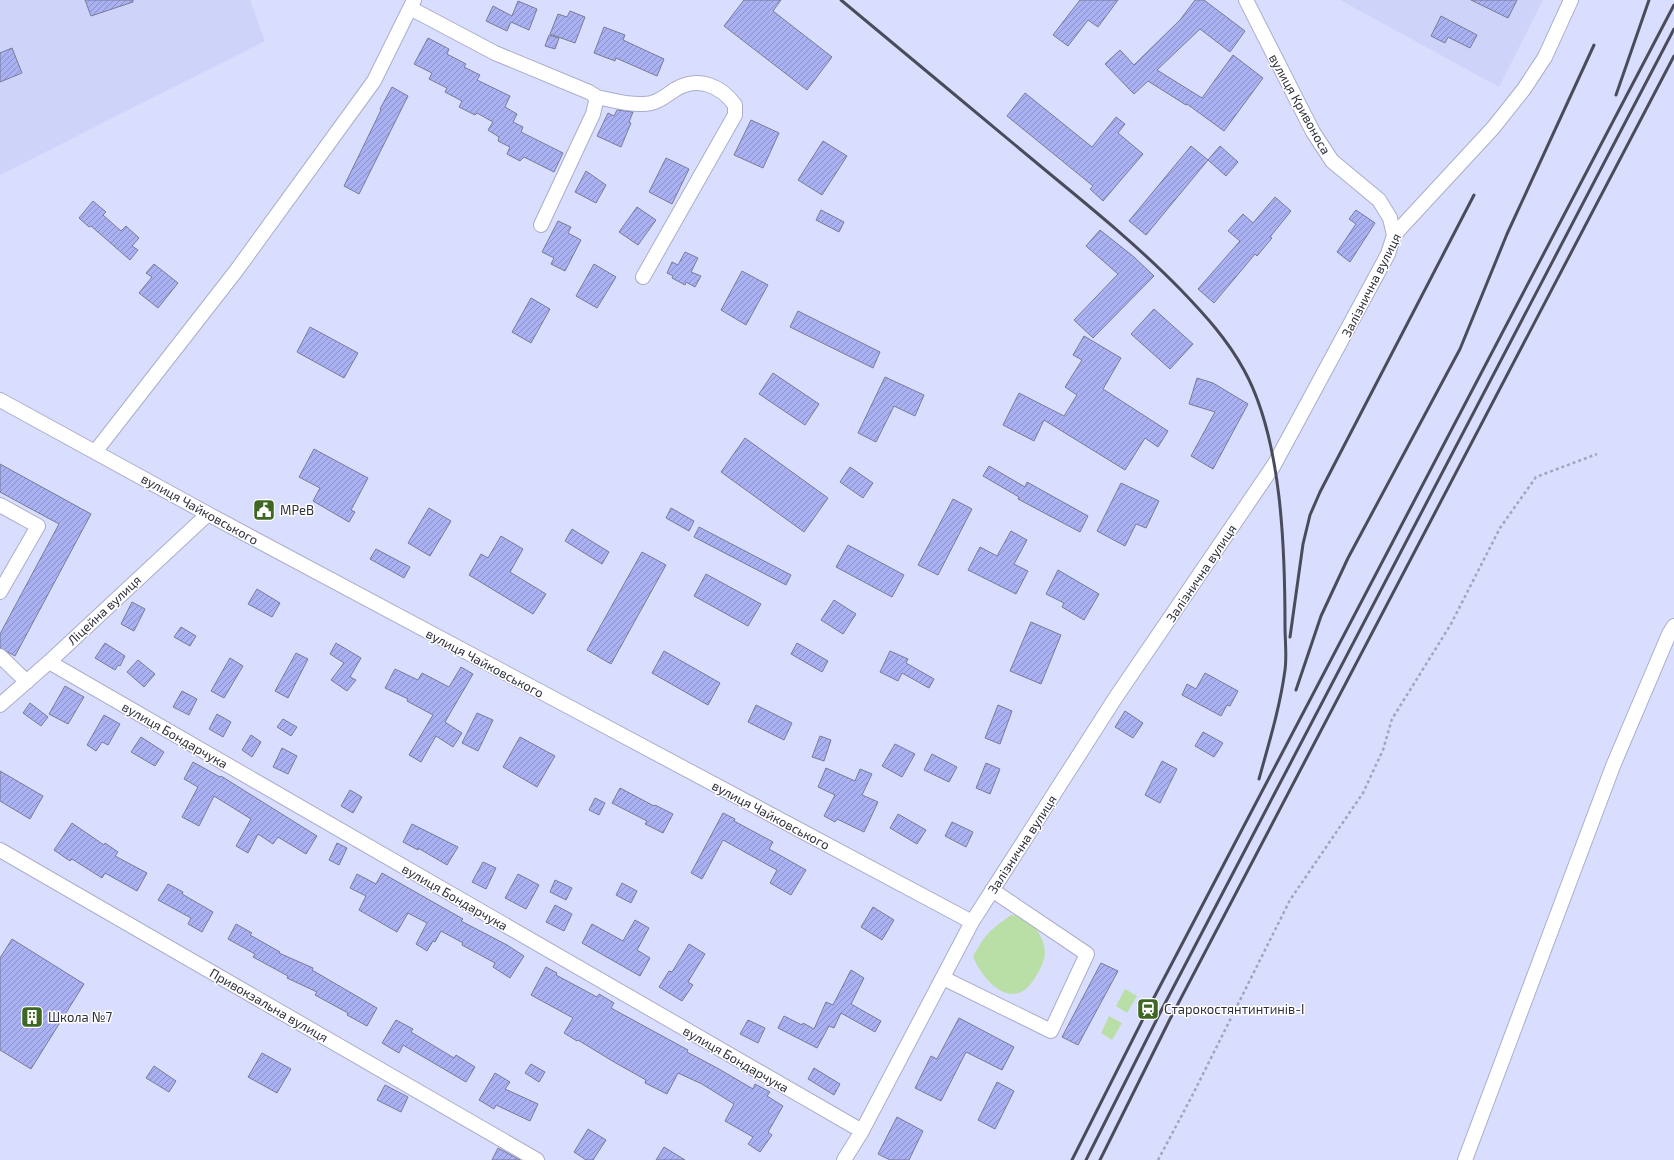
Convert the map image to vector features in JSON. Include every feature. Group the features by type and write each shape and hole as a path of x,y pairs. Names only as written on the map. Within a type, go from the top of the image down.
{"street":[{"name":"вулиця Кривоноса","path":"1246,0 1313,132 1332,161 1379,200 1390,218 1394,235"},
{"name":"Залізнична вулиця","path":"844,1160 862,1131 972,922 1116,697 1274,465 1388,254 1394,235 1493,128 1524,89 1545,57 1571,0"},
{"path":"95,452 236,271 374,81 412,4 495,53 589,92 597,97 643,104 660,101 676,89 689,83 701,82 722,91 735,106 735,115 643,277"},
{"path":"541,225 593,114 597,97"},
{"name":"вулиця Чайковського","path":"0,400 208,514 972,922"},
{"path":"0,505 38,526 0,592"},
{"name":"Ліцейна вулиця","path":"0,705 49,662 208,514"},
{"path":"1465,1160 1613,766 1669,634 1674,626"},
{"path":"0,656 27,682"},
{"name":"вулиця Бондарчука","path":"49,662 862,1131"},
{"name":"Привокзальна вулиця","path":"0,850 537,1160"},
{"path":"943,978 1051,1031 1087,954 992,890"}],"path":[{"path":"1158,1160 1191,1098 1290,900 1363,793 1383,750 1392,719 1451,624 1500,528 1536,477 1597,454"}],"shaded area":[{"path":"0,0 250,0 265,41 0,175"},
{"path":"1340,0 1543,0 1499,87"}],"green space":[{"path":"1011,915 1022,916 1032,923 1041,937 1045,948 1045,953 1041,968 1028,987 1019,993 1010,994 1001,991 985,977 973,957 989,933 998,924"},
{"path":"1125,989 1137,996 1127,1013 1116,1006"},
{"path":"1109,1016 1122,1023 1112,1040 1101,1033"}],"building":[{"path":"85,0 133,0 133,2 91,16"},
{"path":"744,0 781,0 773,11 832,57 807,90 724,26"},
{"path":"1080,0 1118,0 1098,27 1088,20 1068,46 1053,35"},
{"path":"1195,0 1204,0 1245,31 1230,52 1200,29 1157,70 1202,98 1233,55 1263,78 1224,131 1187,104 1186,105 1148,81 1134,94 1105,64 1120,50 1134,65 1180,20"},
{"path":"1471,0 1517,0 1508,18"},
{"path":"518,1 537,9 529,30 511,22 507,31 486,21 493,6 512,16"},
{"path":"570,11 585,17 575,43 550,34 558,14 567,17"},
{"path":"1441,16 1477,35 1470,48 1448,37 1445,43 1431,36"},
{"path":"604,27 625,35 623,40 664,59 657,76 616,58 615,61 594,53"},
{"path":"549,35 559,38 555,49 545,46"},
{"path":"428,38 449,49 447,54 466,64 464,67 480,75 477,80 510,96 505,107 517,114 513,122 523,127 521,132 563,153 554,172 524,157 520,161 507,154 510,147 498,141 499,137 488,130 493,122 477,113 475,115 459,107 462,101 445,92 447,88 429,79 432,73 414,64"},
{"path":"12,48 22,73 0,82 0,53"},
{"path":"392,87 408,96 359,194 344,186"},
{"path":"1025,93 1092,147 1116,117 1125,124 1118,133 1143,154 1103,201 1090,189 1093,186 1007,116"},
{"path":"617,110 633,112 629,122 631,123 621,147 597,136 608,113 614,116"},
{"path":"751,120 779,133 763,168 734,155"},
{"path":"823,141 847,156 822,195 798,180"},
{"path":"1191,146 1208,160 1146,235 1129,221"},
{"path":"1220,146 1238,162 1226,176 1208,160"},
{"path":"666,158 689,169 672,204 649,192"},
{"path":"586,171 606,185 596,203 575,192"},
{"path":"1275,197 1291,211 1257,256 1255,254 1214,303 1198,289 1240,241 1228,231 1243,214 1253,223"},
{"path":"93,201 106,212 103,215 121,231 126,226 139,238 132,246 138,250 130,260 91,226 89,227 79,218"},
{"path":"637,207 656,220 638,245 619,232"},
{"path":"821,210 844,222 839,232 816,220"},
{"path":"1356,210 1375,223 1350,262 1337,252 1356,224 1349,219"},
{"path":"558,221 571,227 568,233 581,240 565,271 551,264 554,258 542,252"},
{"path":"1100,230 1134,257 1154,276 1093,338 1074,320 1118,274 1086,246"},
{"path":"685,252 698,258 691,272 701,276 695,287 686,282 685,285 672,278 673,276 667,273 672,262 678,265"},
{"path":"154,264 178,283 158,308 139,293 152,277 146,273"},
{"path":"594,264 616,277 597,308 576,296"},
{"path":"742,271 768,285 746,325 721,310"},
{"path":"531,298 550,309 531,343 512,332"},
{"path":"1154,309 1193,344 1170,369 1131,334"},
{"path":"798,311 880,352 873,368 790,327"},
{"path":"310,327 358,353 344,378 297,352"},
{"path":"1084,336 1121,358 1103,389 1168,431 1158,447 1145,438 1125,470 1044,420 1034,441 1003,425 1019,393 1064,416 1077,395 1065,387 1082,360 1073,355"},
{"path":"773,373 819,404 805,425 759,394"},
{"path":"885,377 924,395 915,416 894,406 876,442 858,433"},
{"path":"1197,378 1213,383 1248,404 1213,469 1191,456 1215,412 1189,404"},
{"path":"745,438 828,498 804,532 721,472"},
{"path":"314,449 368,478 351,510 355,512 349,522 313,501 320,488 299,477"},
{"path":"0,464 91,514 15,656 0,648 0,634 59,524 0,492"},
{"path":"989,466 1025,487 1027,482 1088,516 1080,532 1018,499 1019,497 983,476"},
{"path":"850,467 873,483 863,498 840,482"},
{"path":"1121,483 1159,501 1146,528 1136,524 1125,546 1097,531"},
{"path":"953,499 972,509 938,575 918,565"},
{"path":"429,508 451,521 430,556 408,543"},
{"path":"671,508 694,521 689,531 666,518"},
{"path":"699,527 791,575 786,585 694,537"},
{"path":"572,529 609,552 602,564 565,541"},
{"path":"1011,531 1027,540 1014,564 1028,571 1016,594 968,570 980,547 997,556"},
{"path":"501,536 523,549 510,572 546,594 533,614 469,575 481,554 488,558"},
{"path":"848,545 904,575 892,597 836,567"},
{"path":"376,549 410,567 404,578 370,559"},
{"path":"642,552 666,565 611,664 587,650"},
{"path":"1058,570 1099,594 1084,620 1062,607 1064,603 1046,594"},
{"path":"706,574 761,604 748,626 694,596"},
{"path":"257,589 280,603 272,617 248,604"},
{"path":"834,600 856,614 843,634 821,620"},
{"path":"132,602 145,609 134,631 121,624"},
{"path":"1031,622 1061,635 1041,684 1010,671"},
{"path":"181,627 196,636 190,646 174,637"},
{"path":"105,643 125,656 120,666 118,665 115,670 95,658"},
{"path":"336,643 361,658 350,677 356,680 347,691 331,680 344,663 330,654"},
{"path":"797,643 828,661 822,672 791,654"},
{"path":"664,651 720,683 708,705 652,673"},
{"path":"890,651 908,659 906,663 934,679 929,688 902,673 898,681 880,672"},
{"path":"296,653 308,659 288,698 275,691"},
{"path":"230,658 243,666 224,698 211,691"},
{"path":"138,660 155,674 144,687 127,672"},
{"path":"461,667 473,674 445,722 462,733 453,747 436,736 421,762 409,755 433,715 407,701 408,699 385,688 395,669 418,680 422,673 449,687"},
{"path":"1205,673 1238,691 1230,706 1227,705 1221,716 1182,695 1187,684 1196,689"},
{"path":"65,686 84,697 68,724 49,714"},
{"path":"182,691 197,699 189,715 173,707"},
{"path":"30,703 48,717 41,726 23,713"},
{"path":"756,705 792,723 784,740 748,722"},
{"path":"998,705 1012,711 1000,744 985,738"},
{"path":"1125,711 1143,723 1133,738 1115,727"},
{"path":"477,713 493,720 478,751 462,743"},
{"path":"217,714 231,722 223,737 209,729"},
{"path":"104,715 120,724 108,745 102,742 96,751 87,745"},
{"path":"283,719 297,727 291,736 277,727"},
{"path":"1203,732 1223,743 1214,757 1195,746"},
{"path":"251,735 261,742 252,757 242,750"},
{"path":"820,736 831,740 824,761 812,757"},
{"path":"141,737 164,752 155,766 131,752"},
{"path":"520,737 555,756 537,787 503,767"},
{"path":"895,744 915,754 902,777 882,766"},
{"path":"282,748 297,756 288,774 273,767"},
{"path":"932,754 957,767 949,782 924,770"},
{"path":"1162,761 1177,769 1160,803 1145,795"},
{"path":"193,762 220,777 221,776 317,836 306,854 278,837 273,844 258,834 248,853 236,846 251,819 214,796 199,826 182,817 198,787 184,779"},
{"path":"986,763 1000,769 990,794 976,788"},
{"path":"826,768 855,781 860,769 872,774 862,795 878,802 864,832 837,819 835,822 824,816 835,795 818,787"},
{"path":"0,771 43,796 30,819 0,801"},
{"path":"620,788 673,814 663,833 645,824 647,821 612,803"},
{"path":"350,790 362,797 353,813 341,806"},
{"path":"595,798 605,803 599,815 589,810"},
{"path":"723,813 735,819 734,821 773,842 769,849 806,870 791,895 770,883 777,870 723,840 702,879 691,873"},
{"path":"898,814 926,830 917,844 890,828"},
{"path":"952,822 973,832 966,847 945,836"},
{"path":"72,823 104,845 105,843 118,852 115,856 147,873 137,891 105,873 102,878 72,859 70,861 54,850"},
{"path":"412,824 458,847 447,865 418,848 418,850 403,842"},
{"path":"337,843 347,848 339,865 329,860"},
{"path":"483,862 496,868 486,889 472,882"},
{"path":"382,873 463,919 461,921 507,945 524,956 510,978 493,967 495,963 462,945 463,943 441,931 435,942 433,941 427,951 416,944 427,923 408,913 397,932 359,910 366,896 350,888 357,874 376,884"},
{"path":"518,874 539,885 526,909 505,898"},
{"path":"555,880 572,888 566,900 550,892"},
{"path":"622,883 637,891 631,903 616,895"},
{"path":"168,884 213,912 202,932 188,924 191,918 158,900"},
{"path":"555,905 572,914 564,931 546,922"},
{"path":"873,907 894,920 882,940 861,927"},
{"path":"635,920 649,928 637,950 650,958 640,976 582,943 592,924 623,941"},
{"path":"236,924 252,933 250,935 280,952 279,953 313,968 312,970 377,1008 367,1026 347,1015 348,1013 315,995 317,992 287,978 288,976 253,957 255,954 228,939"},
{"name":"Школа №7","path":"12,939 84,984 31,1069 0,1050 0,958"},
{"path":"689,944 705,954 688,982 693,985 682,1001 659,987 669,971 672,972"},
{"path":"1101,963 1118,971 1078,1045 1062,1037"},
{"path":"546,967 557,973 556,975 597,997 599,994 614,1003 611,1008 688,1050 687,1052 753,1089 755,1084 770,1092 767,1096 783,1106 768,1132 772,1135 760,1152 748,1144 753,1137 725,1121 734,1104 702,1084 678,1073 667,1094 645,1083 646,1080 564,1033 573,1018 531,995"},
{"path":"851,970 864,978 851,1004 881,1021 875,1032 841,1013 834,1028 829,1026 817,1048 778,1028 784,1016 814,1029 826,1002 833,1005"},
{"path":"959,1018 1014,1047 1002,1070 966,1052 941,1101 915,1088 931,1056 937,1059"},
{"path":"396,1020 413,1029 411,1032 454,1058 456,1055 475,1067 466,1082 403,1045 399,1053 382,1043"},
{"path":"748,1020 765,1028 758,1043 740,1034"},
{"path":"262,1053 291,1069 277,1093 248,1077"},
{"path":"531,1064 545,1072 539,1082 525,1073"},
{"path":"154,1066 176,1081 169,1092 146,1078"},
{"path":"814,1068 840,1084 834,1095 808,1079"},
{"path":"495,1073 510,1082 505,1089 538,1104 530,1121 496,1105 494,1109 479,1100"},
{"path":"997,1082 1014,1091 995,1129 978,1120"},
{"path":"385,1085 408,1097 401,1112 377,1100"},
{"path":"897,1117 923,1131 909,1160 890,1160 878,1154"},
{"path":"588,1129 606,1140 593,1160 586,1160 574,1152"},
{"path":"664,1147 685,1160 656,1160"},
{"path":"498,1148 520,1160 492,1160"}],"railway":[{"path":"841,0 1084,202 1150,259 1207,318 1223,338 1244,370 1257,398 1274,461 1279,495 1284,563 1285,670 1277,711 1259,779"},
{"path":"1616,95 1649,0"},
{"path":"1072,1160 1148,1009 1674,5"},
{"path":"1086,1160 1161,1011 1674,29"},
{"path":"1296,690 1321,616 1348,558 1460,349 1507,234 1594,45"},
{"path":"1100,1160 1169,1021 1674,56"},
{"path":"1290,637 1303,544 1310,515 1320,492 1474,195"}],"place":[{"name":"МРеВ","path":"264,510"},
{"name":"Старокостянтинтинів-І","path":"1148,1009"},
{"name":"Школа №7","path":"32,1017"}]}
